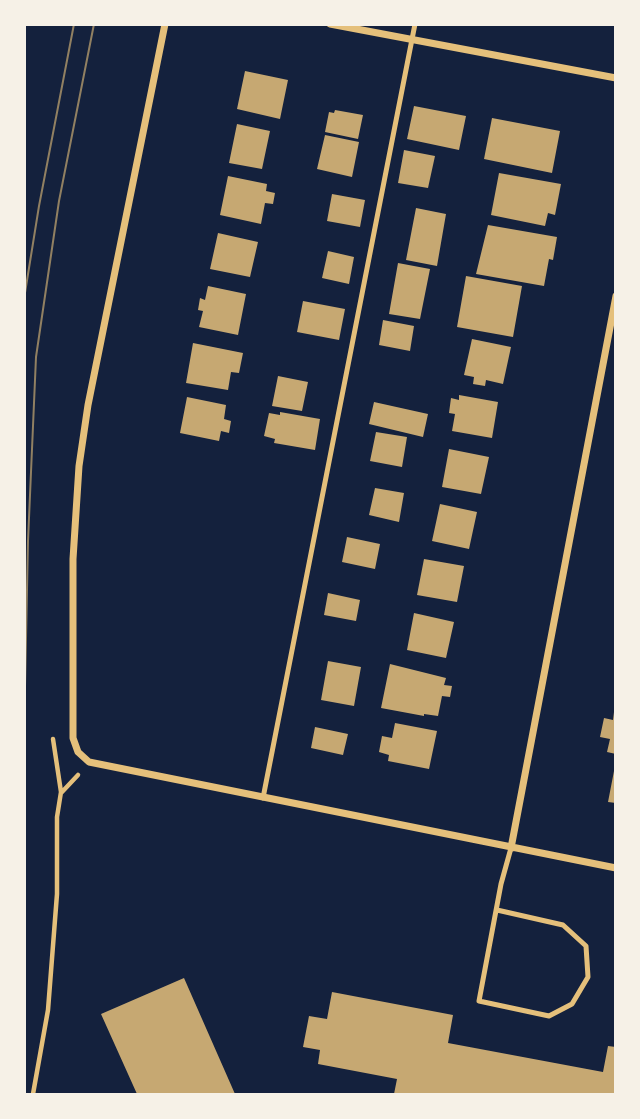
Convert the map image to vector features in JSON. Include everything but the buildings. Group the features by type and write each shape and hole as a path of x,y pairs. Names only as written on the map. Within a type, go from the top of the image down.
{"street":[{"path":"165,24 88,405 79,467 73,559 72,738 78,752 89,762 615,868"},
{"path":"330,24 615,78"},
{"path":"511,848 615,296"}],"lane":[{"path":"263,798 415,24"},
{"path":"497,910 563,925 586,946 588,977 572,1003 549,1016 479,1001 497,910 511,848"}],"path":[{"path":"61,792 89,762"}],"tram line":[{"path":"24,299 74,24"},
{"path":"24,735 28,541 36,357 59,201 94,24"}]}
